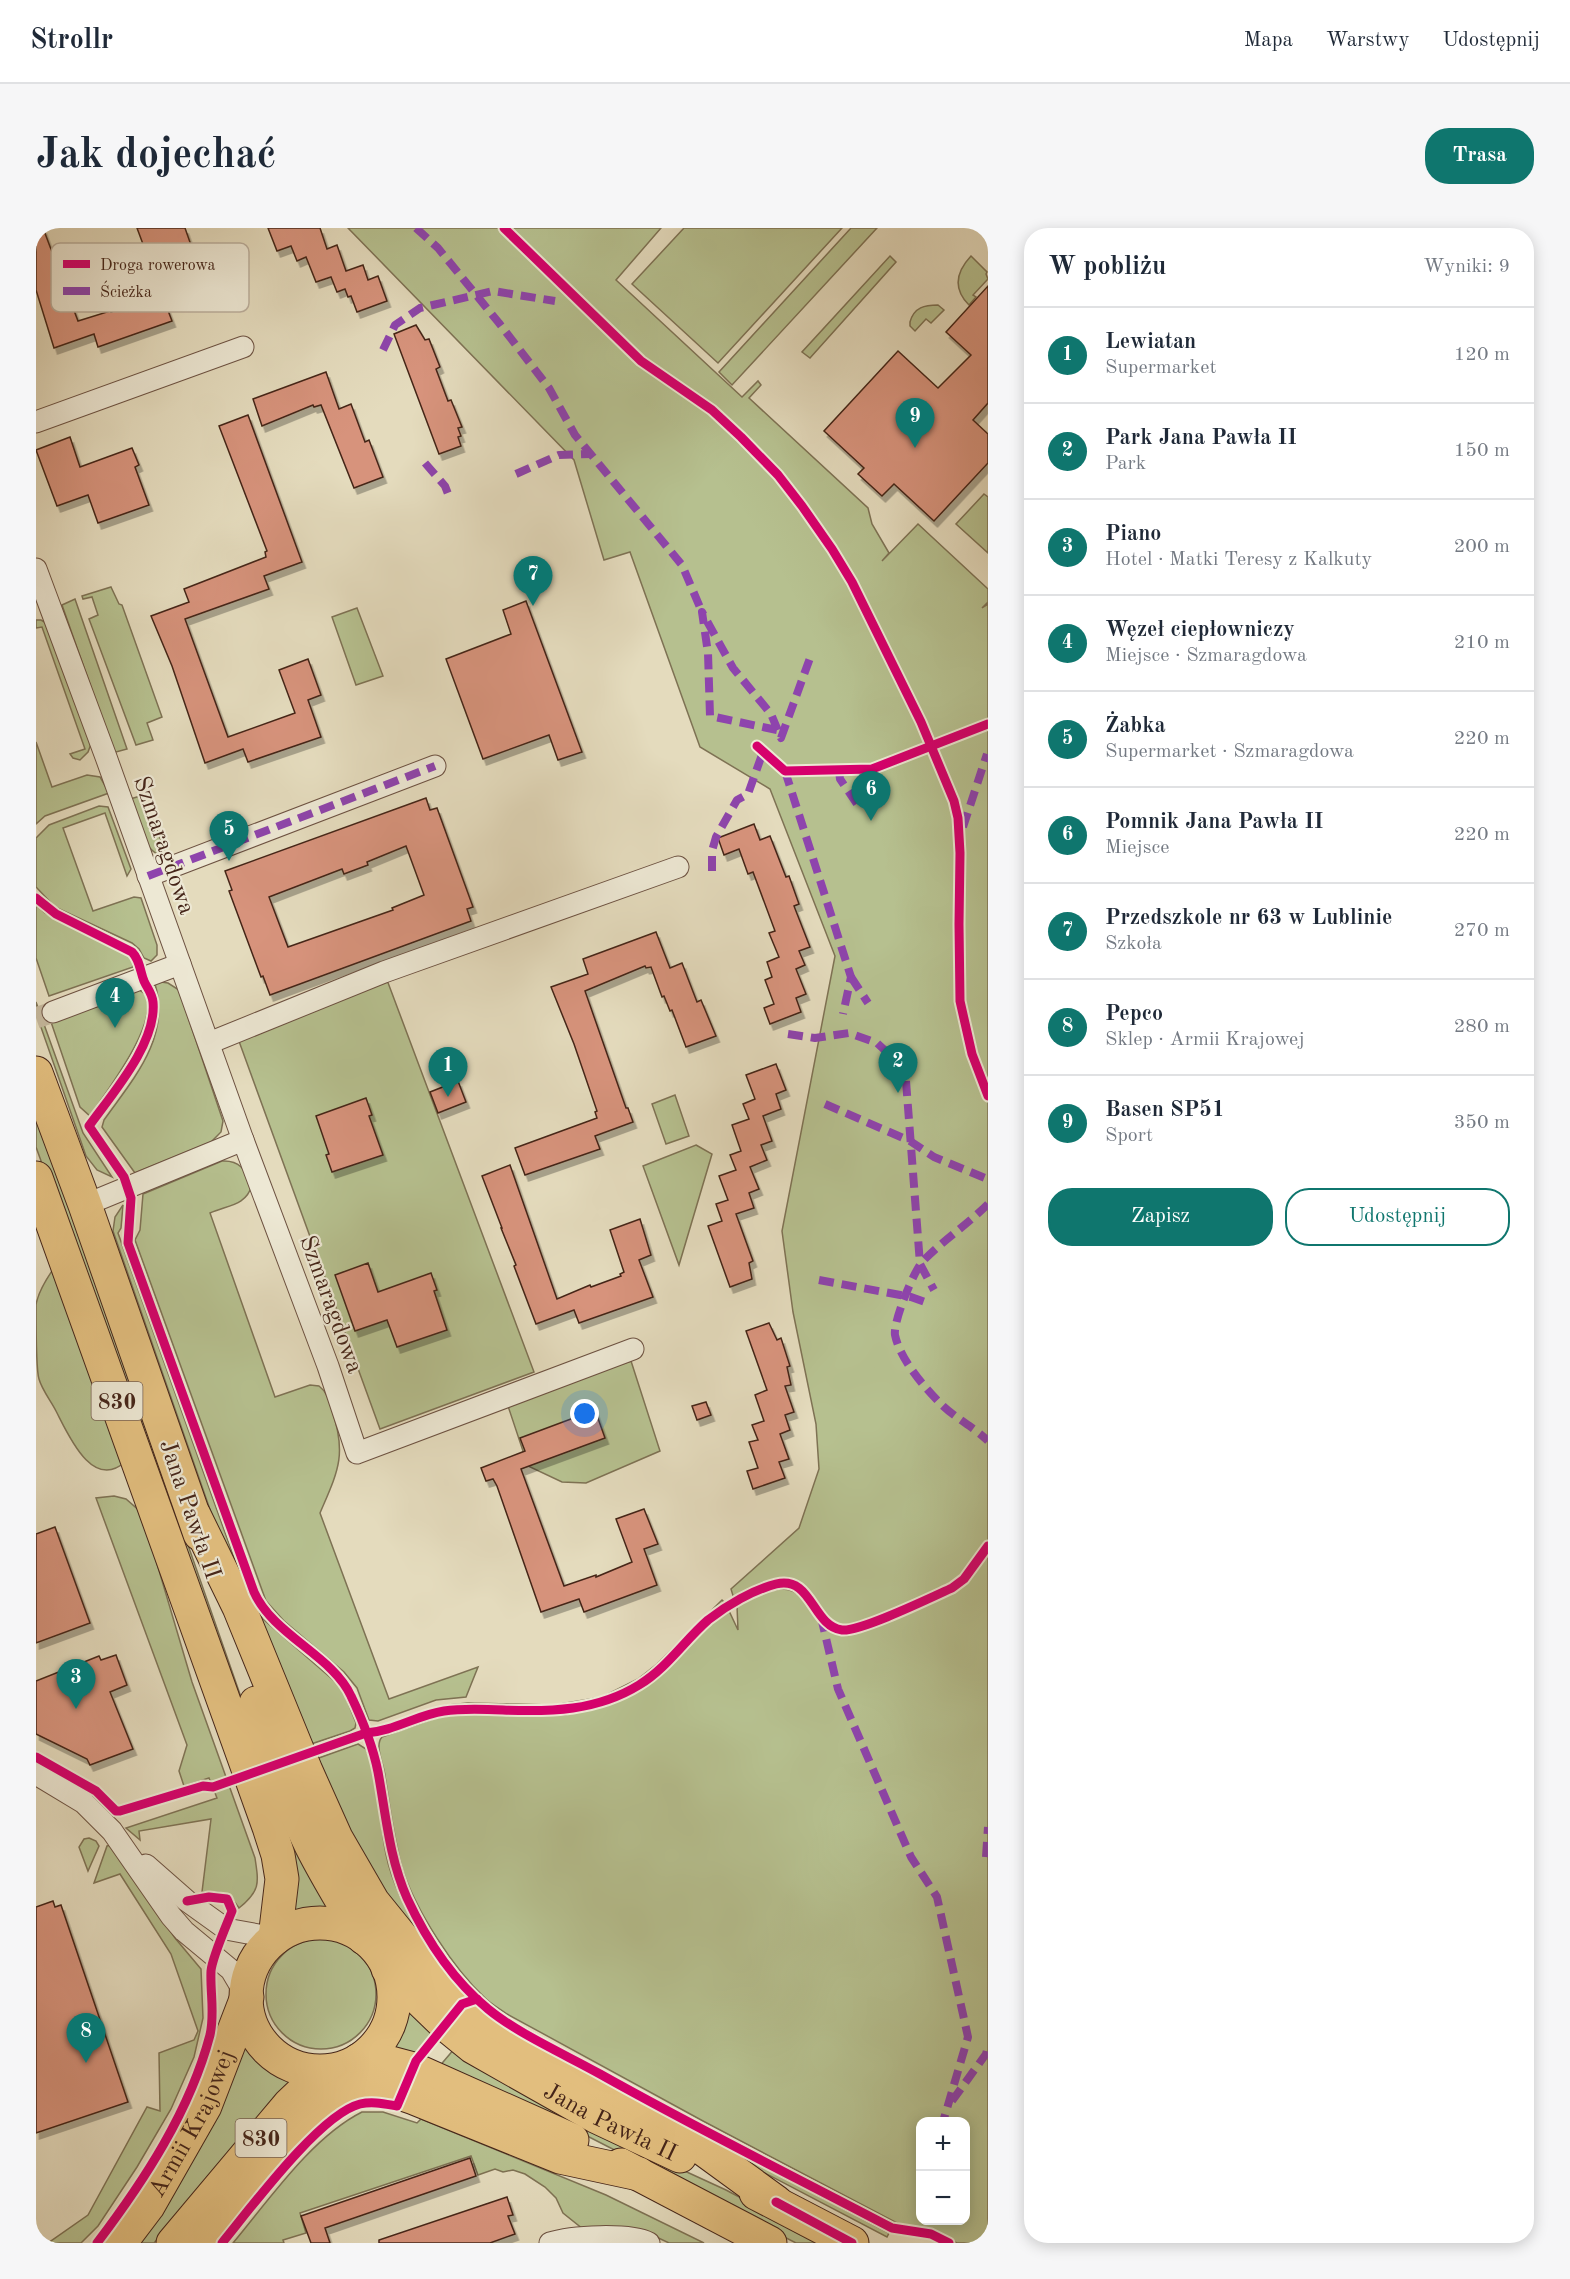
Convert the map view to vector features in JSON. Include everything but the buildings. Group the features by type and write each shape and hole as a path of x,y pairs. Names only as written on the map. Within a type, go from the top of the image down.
{"main road":[{"name":"Jana Pawła II","path":"37,1074 194,1515 271,1748 312,1847 364,1938"},
{"name":"Jana Pawła II","path":"36,1178 44,1223 272,1837 282,1879 275,1938"},
{"path":"194,1515 239,1607 306,1772 336,1838 373,1902 428,1970 486,2025 695,2143 776,2202"},
{"name":"830","path":"320,1923 343,1927 364,1938 378,1952 388,1969 394,1994 390,2020 378,2043 344,2065 298,2068 271,2052 253,2027 247,1997 252,1969 262,1952 275,1938 296,1928 320,1923"},
{"name":"Jana Pawła II","path":"388,1969 446,2025 492,2058 625,2132 709,2169 852,2243"},
{"name":"Armii Krajowej","path":"120,2243 148,2206 205,2106 247,1997"},
{"name":"Jana Pawła II","path":"344,2065 383,2061 413,2069 533,2121 770,2243"},
{"name":"Armii Krajowej","path":"173,2243 289,2105 308,2086 344,2065"},
{"path":"206,2243 282,2151 319,2112 332,2100 349,2090 369,2086 386,2088 414,2098 560,2157 639,2174"}],"street":[{"path":"36,422 243,347"},
{"name":"Szmaragdowa","path":"36,569 243,1140 285,1246 357,1453 633,1349"},
{"path":"148,876 435,766"},
{"path":"209,1043 384,972 678,867"},
{"path":"54,1012 180,964"},
{"path":"85,1205 243,1140"},
{"path":"36,1774 84,1803 112,1830 171,1916 184,1931 231,1970 247,1997"},
{"path":"123,1845 211,1920 226,1929 275,1938"},
{"path":"550,2243 563,2239 604,2237 643,2240 649,2243"}],"green space":[{"path":"348,228 661,228 616,280 742,397 758,381 761,385 749,398 868,508 872,524 889,553 882,561 918,524 988,589 988,602 982,608 988,604 988,2243 957,2243 926,2228 903,2226 703,2121 507,2014 487,2000 473,1986 437,1939 409,1887 397,1847 379,1750 382,1737 438,1717 468,1713 564,1715 603,1706 639,1691 659,1677 708,1626 729,1611 738,1630 737,1606 770,1591 786,1589 794,1592 805,1600 823,1622 808,1592 798,1585 788,1582 776,1583 734,1599 731,1589 799,1528 819,1469 816,1424 793,1312 782,1231 835,956 770,789 700,747 630,552 604,560 574,460"},
{"path":"684,228 842,228 718,363 632,284"},
{"path":"851,228 877,228 732,385 719,372"},
{"path":"890,256 896,262 810,358 802,352"},
{"path":"971,256 987,272 988,279 973,295 976,297 969,305 960,293 958,281 962,268"},
{"path":"938,305 944,310 931,323 926,319 915,331 910,326 917,310 924,306"},
{"path":"984,494 988,497 988,553 956,524"},
{"path":"111,587 119,604 122,605 162,717 147,723 153,740 136,745 89,619 98,615 92,597 83,599 82,596"},
{"path":"75,599 127,749 116,752 113,750 62,605"},
{"path":"357,608 383,676 356,685 332,617"},
{"path":"36,620 48,624 91,744 88,752 80,760 73,758 70,754 85,749 42,627 36,628"},
{"path":"36,742 52,787 87,775 100,777 109,793 45,816 36,824"},
{"path":"144,795 167,857 152,850 138,826 130,799"},
{"path":"99,806 108,807 131,869 127,876 105,813 63,828 93,911 134,897 141,898 157,945 157,955 151,961 144,958 132,943 55,907 36,887 36,838 49,825"},
{"path":"36,905 45,913 131,957 134,962 133,967 49,996 36,958"},
{"path":"384,972 534,1372 380,1429 236,1033"},
{"path":"168,983 179,990 223,1121 221,1132 211,1142 135,1173 102,1127 104,1120 137,1073 154,1040 159,1004 155,984"},
{"path":"138,989 145,994 148,1006 139,1038 119,1074 90,1116 80,1107 51,1022"},
{"path":"36,1002 83,1133 112,1177 97,1170 86,1156 36,1013"},
{"path":"675,1095 689,1136 666,1144 652,1104"},
{"path":"36,1109 242,1700 340,1912 316,1912 289,1918 232,1690 36,1147"},
{"path":"696,1145 712,1154 679,1265 643,1166"},
{"path":"222,1161 238,1164 252,1185 241,1201 210,1213 275,1397 310,1385 319,1386 326,1394 331,1406 337,1426 340,1451 336,1474 320,1513 389,1699 478,1667 466,1697 436,1700 378,1721 369,1720 357,1688 344,1672 284,1621 266,1601 135,1240 140,1230 143,1194"},
{"path":"123,1205 121,1228 118,1233 237,1566 263,1619 339,1685 356,1723 355,1728 350,1731 311,1744 222,1544 113,1231 115,1217"},
{"path":"54,1268 125,1462 113,1469 102,1470 92,1465 83,1456 67,1433 39,1379 36,1305 41,1290"},
{"path":"631,1361 660,1451 586,1483 562,1482 528,1466 507,1403"},
{"path":"114,1496 126,1499 142,1513 192,1682 255,1858 256,1886 251,1897 239,1908 232,1899 224,1894 202,1892 211,1819 139,1831 140,1840 126,1828 217,1798 209,1778 184,1786 179,1771 187,1745 96,1498"},
{"path":"722,1600 726,1604 706,1620 662,1664 627,1688 602,1698 555,1707 440,1708 379,1729 448,1705 468,1703 554,1705 602,1697 638,1679 657,1664"},
{"path":"358,1744 366,1749 371,1761 392,1876 423,1940 387,1907 316,1759"},
{"path":"89,1838 96,1841 99,1846 88,1871 79,1847 84,1839"},
{"path":"111,1845 175,1938 201,1969 203,2018 194,2057 171,2109 137,2167 98,2226 81,2243 48,2243 88,2215 147,2107 160,2111 159,2053 194,2040 198,2031 171,1954 120,1874 94,1883 107,1846"},
{"path":"321,1939 342,1944 360,1955 371,1973 376,1994 371,2015 360,2033 342,2044 321,2049 300,2044 282,2033 271,2015 266,1994 271,1973 282,1955 300,1944"},
{"path":"406,1999 436,2030 414,2058 388,2048 400,2024"},
{"path":"244,2029 268,2059 282,2069 301,2077 221,2164 154,2243 133,2243"},
{"path":"455,2048 604,2134 726,2190 826,2243 796,2243 556,2120 438,2068"},
{"path":"362,2112 383,2112 417,2123 421,2119 606,2195 704,2243 669,2243 650,2234 583,2229 563,2213 556,2198 545,2187 525,2174 513,2170 503,2172 495,2169 478,2175 471,2156 300,2213 306,2233 283,2240 284,2243 233,2243 276,2189 309,2153 344,2123"},
{"path":"671,2118 889,2233 887,2237 740,2160"}],"tunnel":[{"path":"36,1018 53,1012"}],"marked path":[{"path":"416,228 438,248 499,323 549,388 575,435 682,565 702,612"},
{"path":"383,350 395,325 420,308 493,291 555,301"},
{"path":"516,474 559,455 591,454"},
{"path":"425,463 445,486 450,499"},
{"path":"777,730 710,716 708,653 702,612 733,668 771,714 781,738 810,658"},
{"path":"712,871 712,851 716,837 737,800 748,794 764,749"},
{"path":"963,827 987,754"},
{"path":"148,876 435,766"},
{"path":"785,771 851,977 843,1014"},
{"path":"839,771 840,779 859,807"},
{"path":"851,977 868,1003"},
{"path":"788,1034 815,1038 849,1033 877,1043 891,1056"},
{"path":"906,1081 920,1264 934,1290"},
{"path":"825,1104 910,1141 934,1157 985,1178"},
{"path":"988,1204 922,1262 904,1298 895,1329 902,1354 927,1389 946,1409 988,1441"},
{"path":"819,1280 911,1297 925,1302"},
{"path":"821,1617 838,1689 911,1857 937,1897 968,2037 944,2117"},
{"path":"986,1857 988,1827"},
{"path":"952,2101 986,2054 988,2046"}],"cycle path":[{"path":"504,228 641,361 712,410 741,437 778,475 802,506 852,582 921,722 954,801 958,818 960,853 960,1001 972,1054 988,1096"},
{"path":"757,746 785,771 872,769 988,724"},
{"path":"36,898 56,914 132,952 137,958 144,981 152,996 152,1018 141,1051 89,1126 124,1177 131,1198 128,1243 254,1592 275,1621 331,1669 351,1696 367,1733 376,1762 392,1851 401,1883 414,1913 442,1958 475,1998 500,2018 527,2035 892,2228 931,2234 949,2243"},
{"path":"36,1757 96,1791 116,1811 120,1811 203,1786 213,1787 366,1733 376,1732 434,1713 466,1709 556,1710 607,1700 623,1694 649,1678 708,1620 723,1609 749,1594 776,1584 788,1583 797,1587 832,1627 842,1630 864,1626 952,1588 964,1579 988,1546"},
{"path":"97,2243 132,2195 164,2144 191,2091 210,2035 212,1965 232,1911 227,1899 209,1897 187,1901"},
{"path":"222,2243 286,2164 326,2125 344,2111 360,2104 397,2106 416,2061 462,2004 477,1999"},
{"path":"776,2202 852,2243"}],"place":[{"name":"Basen SP51","path":"915,448"},
{"name":"Przedszkole nr 63 w Lublinie","path":"533,606"},
{"name":"Pomnik Jana Pawła II","path":"871,821"},
{"name":"Żabka","path":"229,861"},
{"name":"Węzeł ciepłowniczy","path":"115,1028"},
{"name":"Park Jana Pawła II","path":"898,1093"},
{"name":"Lewiatan","path":"448,1097"},
{"name":"Piano","path":"76,1709"},
{"name":"Pepco","path":"86,2063"}]}
